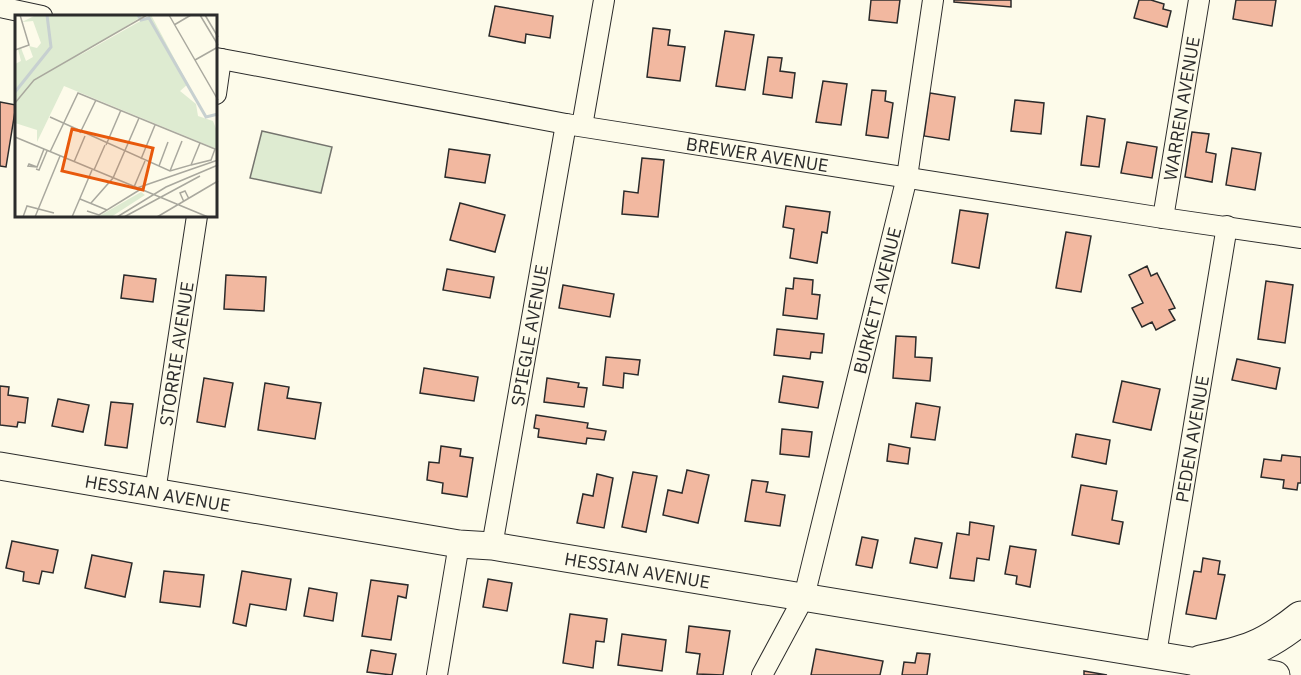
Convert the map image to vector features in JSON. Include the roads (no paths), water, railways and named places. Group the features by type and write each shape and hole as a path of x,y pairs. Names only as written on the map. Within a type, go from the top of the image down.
{"highway":[{"path":"1201,662 1249,651 1278,635 1301,618"}],"main road":[{"name":"HESSIAN AVENUE","path":"0,466 459,544 492,546 1267,674"}],"street":[{"name":"SPIEGLE AVENUE","path":"492,546 574,125 604,0"},
{"name":"BURKETT AVENUE","path":"762,675 804,597 907,177 933,0"},
{"name":"WARREN AVENUE","path":"1163,218 1199,0"},
{"path":"0,7 37,15"},
{"name":"BREWER AVENUE","path":"219,58 574,125 1301,238"},
{"name":"STORRIE AVENUE","path":"155,492 197,218"},
{"name":"PEDEN AVENUE","path":"1156,654 1227,226"},
{"path":"437,675 459,544"}]}
